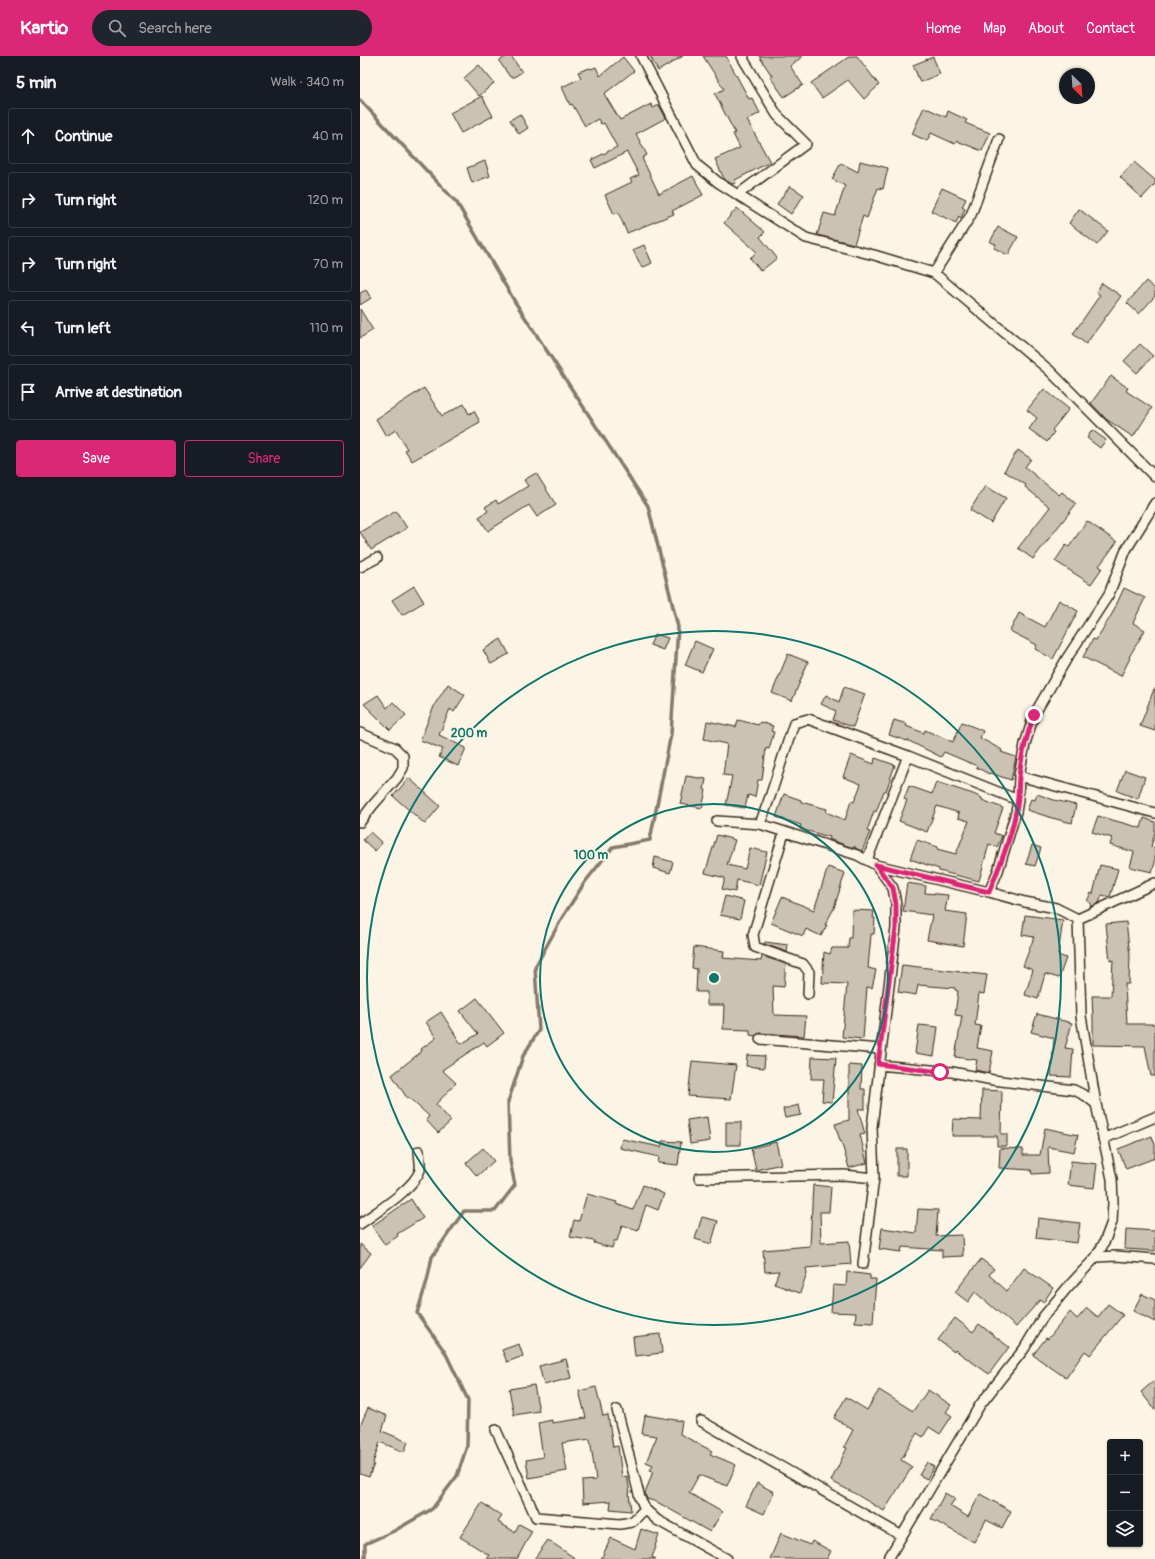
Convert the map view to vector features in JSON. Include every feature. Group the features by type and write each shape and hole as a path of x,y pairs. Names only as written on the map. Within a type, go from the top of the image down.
{"street":[{"path":"641,56 697,165 719,183 806,238 874,255 934,273 1049,370 1155,477"},
{"path":"738,195 806,144 776,114 742,57 744,56"},
{"path":"934,273 971,215 999,139"},
{"path":"989,892 1005,849 1018,800 1019,776 1025,744 1034,715 1067,658 1109,594 1126,550 1155,503"},
{"path":"360,567 377,558"},
{"path":"760,824 794,723 808,719 908,756 1018,800"},
{"path":"360,733 395,748 403,756 403,768 397,778 372,805 360,822"},
{"path":"867,860 908,756"},
{"path":"1019,776 1155,813"},
{"path":"717,821 760,824 784,833 857,855 876,865 1025,902 1056,908 1078,919"},
{"path":"784,833 753,935 755,947 803,964 809,972 808,994"},
{"path":"863,1264 874,1178 872,1127 878,1064 896,928 896,904 893,888 876,865"},
{"path":"1078,919 1155,883"},
{"path":"888,1559 980,1404 1024,1349 1043,1317 1067,1288 1096,1257 1104,1243 1112,1222 1112,1179 1096,1104 1081,1016 1078,919"},
{"path":"760,1039 880,1049"},
{"path":"878,1064 952,1072 993,1080 1074,1090 1086,1096 1096,1104"},
{"path":"1103,1139 1155,1117"},
{"path":"360,1224 402,1192 412,1181 420,1169 419,1151"},
{"path":"699,1178 844,1176 874,1178"},
{"path":"1096,1257 1116,1256 1155,1259"},
{"path":"617,1410 640,1498 645,1509 657,1520 727,1559"},
{"path":"701,1421 902,1536"},
{"path":"496,1430 536,1518 620,1524 632,1522 645,1509"}],"building":[{"path":"507,56 511,56 522,72 514,77 510,77 499,61"},
{"path":"650,56 683,56 658,71"},
{"path":"703,56 726,56 749,99 752,98 760,113 747,120 770,162 735,180 736,183 732,184 724,179 715,159 740,148 733,134 735,133 715,94 724,89"},
{"path":"759,56 803,56 790,66 803,85 784,97 770,77 772,76"},
{"path":"850,56 857,56 879,85 864,99 848,80 822,98 811,83"},
{"path":"623,57 634,71 604,94 620,120 651,104 653,108 659,105 666,118 636,134 647,155 642,158 659,194 693,176 703,195 672,211 674,214 627,233 618,212 614,214 605,195 632,182 630,179 639,175 627,152 595,168 591,160 617,147 604,123 601,124 598,119 585,126 572,104 570,105 562,87 581,78 578,72 590,68 596,67 600,76"},
{"path":"933,57 940,74 920,82 913,65"},
{"path":"479,65 494,83 479,96 464,78"},
{"path":"482,96 493,116 461,133 450,113"},
{"path":"924,107 946,117 948,111 967,120 965,123 990,133 982,151 957,141 955,144 931,133 927,141 912,134"},
{"path":"520,114 528,128 519,134 510,120"},
{"path":"485,161 490,176 472,183 467,168"},
{"path":"860,161 888,168 883,189 878,188 867,218 863,216 854,244 817,235 824,213 835,216 845,186 832,179 841,163 858,172"},
{"path":"1134,162 1155,180 1155,184 1142,198 1120,177"},
{"path":"790,186 804,195 791,214 777,204"},
{"path":"942,188 966,199 962,207 965,209 961,218 959,216 956,223 931,211"},
{"path":"737,208 765,232 760,237 777,258 761,271 750,258 757,252 724,223"},
{"path":"1079,209 1108,231 1097,245 1069,223"},
{"path":"998,227 1018,237 1008,255 994,248 996,244 990,242"},
{"path":"644,245 652,263 642,268 633,250"},
{"path":"1146,281 1155,289 1155,296 1139,314 1127,303"},
{"path":"1102,283 1121,296 1086,344 1073,334 1100,295 1096,292"},
{"path":"366,290 371,298 360,305 360,293"},
{"path":"360,309 373,330 360,338"},
{"path":"1140,344 1153,356 1137,373 1124,361"},
{"path":"1111,376 1128,388 1126,391 1152,408 1133,437 1106,419 1091,403"},
{"path":"424,388 442,416 464,404 469,414 474,411 480,422 412,461 396,430 386,436 376,419"},
{"path":"1044,389 1069,409 1052,430 1054,432 1047,442 1029,429 1037,418 1027,410"},
{"path":"1092,430 1106,440 1100,448 1087,438"},
{"path":"1018,450 1031,459 1025,467 1059,495 1062,492 1076,504 1033,559 1018,548 1050,507 1025,487 1026,485 1004,471"},
{"path":"536,473 556,505 537,517 529,505 488,531 479,517 488,511 485,507 496,500 498,504 528,486 524,480"},
{"path":"985,486 1006,498 991,523 970,510"},
{"path":"396,511 407,528 371,550 360,532"},
{"path":"1087,521 1117,542 1099,566 1102,568 1091,584 1055,561 1066,545 1069,547"},
{"path":"414,586 424,602 402,615 392,600"},
{"path":"1124,588 1145,598 1133,623 1145,630 1129,657 1130,658 1121,676 1083,657 1093,639 1096,640 1112,614"},
{"path":"1059,600 1078,611 1053,659 1035,649 1037,645 1010,631 1019,613 1045,627"},
{"path":"655,634 668,638 663,650 650,645"},
{"path":"501,639 509,654 491,664 483,650"},
{"path":"695,641 713,649 702,672 685,665"},
{"path":"788,654 808,662 792,701 772,693"},
{"path":"448,684 465,695 454,712 450,709 439,735 466,748 458,766 439,757 443,749 420,740 435,704"},
{"path":"844,687 865,694 853,727 833,720 836,711 821,704 826,695 839,702"},
{"path":"1155,689 1155,731 1140,726"},
{"path":"378,695 387,708 393,702 406,715 390,730 364,704"},
{"path":"738,720 758,725 760,722 773,726 771,731 774,732 769,749 766,748 762,780 758,780 755,797 748,795 745,808 726,805 732,776 723,775 727,744 704,739 707,721 736,727"},
{"path":"894,720 907,724 906,726 924,733 925,730 953,742 962,722 983,731 980,738 1002,750 1001,752 1016,757 1011,780 990,773 989,774 976,767 977,766 944,752 941,757 907,740 889,735"},
{"path":"851,755 874,764 875,758 895,765 886,791 884,791 876,812 874,811 867,831 870,832 862,851 855,848 855,846 853,848 829,839 830,837 800,829 801,825 776,817 784,794 801,800 801,802 827,809 826,812 845,820 851,801 854,802 861,784 843,777"},
{"path":"1125,770 1145,777 1138,799 1117,791"},
{"path":"686,776 706,779 704,789 706,790 702,808 680,804"},
{"path":"409,778 440,806 425,824 393,796"},
{"path":"936,782 973,794 982,798 982,800 1003,808 994,833 1002,836 997,847 989,844 979,881 939,871 939,869 910,859 917,840 938,847 937,849 956,854 969,821 958,818 959,813 937,806 927,832 899,821 907,800 904,799 909,786 932,794"},
{"path":"1037,794 1076,805 1072,823 1027,810 1031,799 1035,800"},
{"path":"1098,816 1141,828 1144,818 1155,822 1155,832 1151,847 1155,848 1155,863 1152,872 1130,867 1134,852 1110,845 1112,838 1092,832"},
{"path":"370,832 382,843 375,851 363,840"},
{"path":"717,835 735,840 727,865 745,869 750,848 767,852 759,885 737,880 735,892 722,889 725,878 705,873"},
{"path":"1032,845 1041,848 1035,866 1026,864"},
{"path":"655,857 673,862 670,873 653,868"},
{"path":"1100,865 1118,869 1110,897 1102,895 1099,903 1090,907 1091,903 1087,901 1091,893 1093,894"},
{"path":"828,867 845,873 834,908 821,936 806,929 803,936 771,923 782,897 814,910"},
{"path":"907,883 926,886 925,893 948,895 945,911 967,914 963,946 927,940 932,915 903,911"},
{"path":"725,896 744,901 740,919 720,915"},
{"path":"852,910 874,911 873,918 875,918 874,934 871,934 868,968 876,970 872,988 867,987 863,1039 842,1037 847,984 822,983 824,952 830,954 832,948 848,948 849,938 851,938"},
{"path":"1025,915 1063,920 1058,955 1066,958 1059,978 1045,974 1038,999 1025,995 1033,970 1023,966 1034,937 1022,935"},
{"path":"1126,922 1130,956 1129,984 1125,984 1127,1024 1155,1024 1155,1076 1151,1076 1145,1046 1093,1045 1092,996 1111,996 1113,960 1110,961 1106,924"},
{"path":"765,942 788,945 787,952 764,944"},
{"path":"694,947 724,951 723,958 761,961 762,956 786,964 784,987 773,986 774,1015 806,1016 804,1036 760,1033 755,1036 750,1035 750,1030 723,1029 724,1005 707,1005 707,992 696,992 697,969 692,968"},
{"path":"902,965 987,975 984,994 979,993 975,1025 981,1026 977,1048 993,1051 989,1073 975,1070 977,1060 955,1057 962,1016 955,1015 958,991 955,990 955,988 918,985 916,995 898,992"},
{"path":"477,998 504,1033 487,1046 484,1042 442,1070 456,1083 436,1104 451,1121 438,1133 426,1120 429,1116 408,1097 407,1098 392,1075 422,1051 421,1049 436,1038 426,1022 441,1012 461,1044 478,1034 460,1011"},
{"path":"1037,1014 1072,1023 1065,1048 1073,1049 1071,1077 1051,1076 1054,1038 1031,1032"},
{"path":"919,1025 938,1027 934,1056 915,1053"},
{"path":"747,1055 765,1056 764,1068 746,1066"},
{"path":"812,1057 836,1058 832,1102 822,1101 824,1079 811,1079"},
{"path":"692,1061 736,1065 731,1099 688,1096"},
{"path":"849,1065 862,1066 861,1089 865,1089 865,1109 858,1109 865,1134 860,1135 867,1163 849,1168 835,1124 849,1120"},
{"path":"982,1090 1002,1091 1001,1134 1007,1134 1007,1146 997,1146 997,1136 952,1136 953,1119 981,1120"},
{"path":"799,1105 801,1115 785,1118 783,1109"},
{"path":"707,1117 710,1141 690,1144 687,1120"},
{"path":"726,1122 741,1122 741,1145 726,1145"},
{"path":"1045,1128 1078,1135 1074,1152 1048,1147 1049,1173 1032,1174 1031,1170 999,1168 1000,1148 1023,1149 1023,1155 1040,1155"},
{"path":"1152,1136 1155,1145 1155,1158 1126,1169 1118,1149"},
{"path":"622,1139 661,1147 662,1141 681,1142 678,1165 658,1163 659,1157 620,1148"},
{"path":"776,1142 781,1164 756,1170 751,1148"},
{"path":"483,1148 494,1161 477,1176 466,1163"},
{"path":"897,1149 907,1149 907,1176 897,1176"},
{"path":"1071,1161 1097,1164 1094,1188 1068,1185"},
{"path":"643,1185 664,1194 658,1210 646,1205 638,1230 622,1225 617,1241 614,1241 612,1248 594,1243 595,1241 570,1237 574,1220 579,1221 587,1194 617,1202 616,1204 633,1210"},
{"path":"813,1185 831,1187 829,1212 820,1212 821,1243 849,1241 851,1264 806,1268 807,1273 800,1293 774,1284 779,1271 765,1272 763,1250 810,1246"},
{"path":"411,1199 423,1218 397,1234 398,1236 385,1245 372,1226"},
{"path":"918,1209 938,1210 936,1236 962,1235 963,1256 942,1257 942,1250 902,1247 901,1252 879,1249 882,1228 916,1233"},
{"path":"702,1217 718,1221 711,1244 695,1239"},
{"path":"1038,1218 1080,1223 1077,1243 1036,1238"},
{"path":"1126,1229 1155,1231 1155,1251 1125,1249"},
{"path":"360,1244 371,1253 360,1268"},
{"path":"981,1259 994,1269 989,1275 1007,1291 1024,1268 1053,1288 1043,1303 1040,1300 1016,1327 975,1292 968,1302 955,1292"},
{"path":"847,1272 870,1275 870,1279 876,1279 873,1323 855,1322 856,1313 831,1312 833,1285 846,1286"},
{"path":"1142,1294 1155,1300 1155,1322 1133,1311"},
{"path":"1108,1304 1123,1315 1090,1355 1085,1351 1066,1378 1033,1355 1046,1338 1048,1339 1070,1312 1077,1319 1087,1308 1098,1317"},
{"path":"955,1318 973,1332 979,1324 1009,1347 989,1374 938,1340"},
{"path":"660,1334 662,1353 635,1356 633,1337"},
{"path":"519,1344 523,1356 507,1362 502,1350"},
{"path":"566,1359 571,1378 544,1385 539,1366"},
{"path":"1155,1380 1155,1410 1141,1392"},
{"path":"534,1385 539,1411 514,1415 509,1389"},
{"path":"596,1387 603,1416 608,1415 613,1447 618,1446 622,1477 627,1476 631,1511 610,1509 611,1501 583,1503 582,1481 596,1480 590,1439 562,1443 567,1471 529,1478 526,1460 543,1457 538,1423 552,1420 552,1423 586,1418 579,1391"},
{"path":"879,1390 913,1411 928,1390 951,1405 946,1412 952,1416 940,1434 929,1427 923,1437 917,1433 901,1460 912,1467 884,1511 831,1481 847,1448 844,1447 853,1430 834,1418 846,1397 867,1410"},
{"path":"368,1408 387,1416 382,1431 408,1442 404,1452 380,1442 369,1477 360,1474 360,1426"},
{"path":"645,1415 682,1421 680,1434 712,1451 710,1454 736,1465 727,1486 699,1475 689,1493 722,1512 710,1532 657,1502 647,1499 645,1494 653,1471 650,1470 653,1465 646,1462 657,1436 642,1434"},
{"path":"927,1462 934,1467 927,1479 919,1475"},
{"path":"757,1483 774,1492 764,1514 746,1506"},
{"path":"945,1493 955,1499 950,1506 968,1517 980,1494 1011,1511 1002,1528 986,1520 974,1542 931,1519"},
{"path":"482,1503 502,1516 498,1522 515,1532 519,1524 532,1531 517,1559 486,1559 489,1555 460,1537"},
{"path":"641,1529 659,1535 652,1557 656,1559 601,1559 611,1538 635,1549"},
{"path":"781,1533 810,1545 812,1541 831,1551 827,1559 770,1559"},
{"path":"548,1540 576,1559 534,1559"}],"waterway":[{"path":"360,100 457,203 515,302 648,506 678,627 671,734 650,840 613,847 585,882 562,918 535,967 539,1030 523,1056 508,1102 510,1161 515,1185 495,1211 464,1211 432,1257 427,1281 417,1313 445,1352 468,1400 467,1446 457,1476 432,1509 394,1531 365,1544 365,1559"}],"route":[{"path":"940,1072 878,1064 896,928 896,904 893,888 876,865 989,892 998,871 1016,812 1019,776 1025,744 1034,715"}]}
